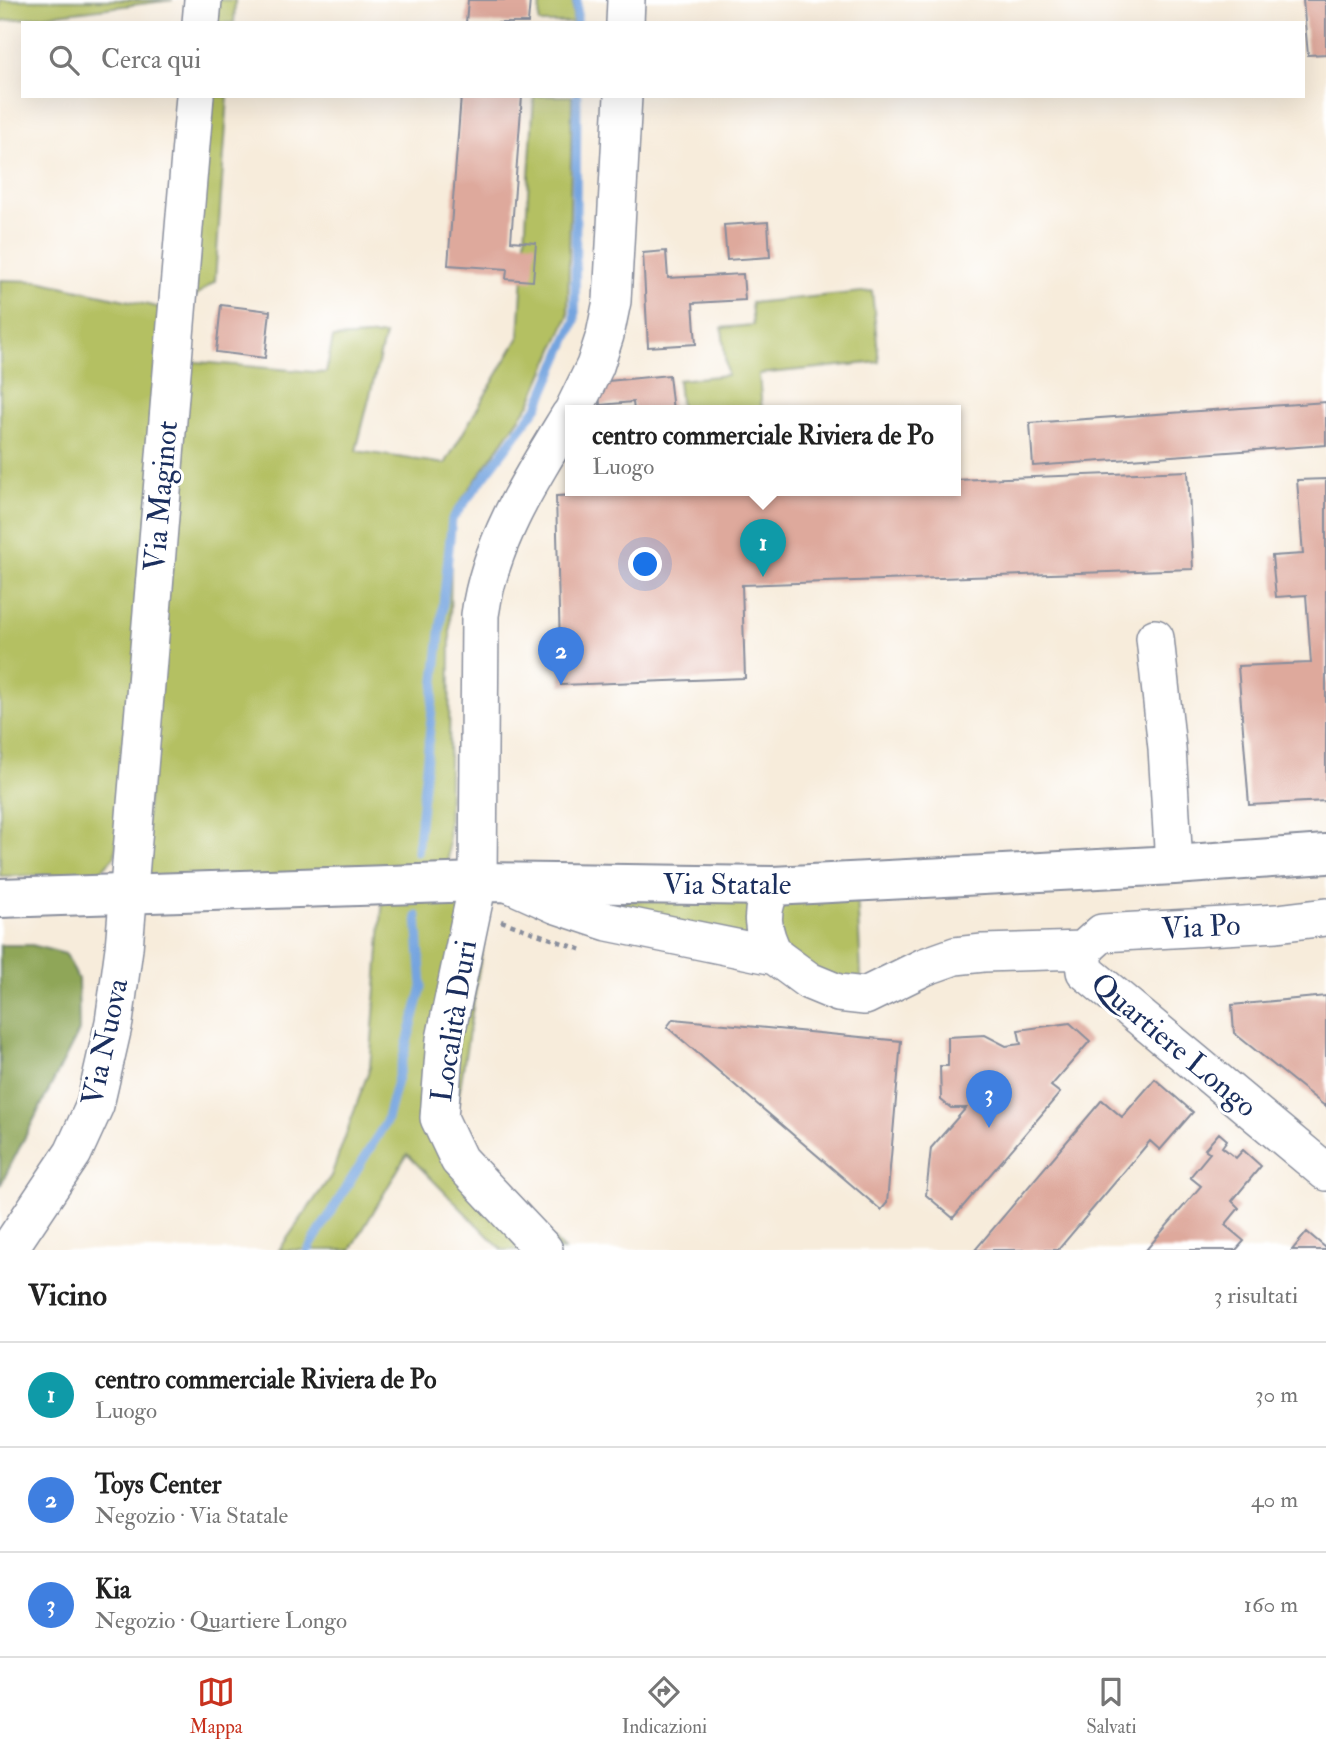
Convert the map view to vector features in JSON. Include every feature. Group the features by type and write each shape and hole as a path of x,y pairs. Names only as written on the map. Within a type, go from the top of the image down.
{"main road":[{"name":"Via Statale","path":"0,898 485,893 773,886 1174,865 1326,854"}],"street":[{"path":"201,21 203,0"},
{"path":"625,21 626,0"},
{"name":"Via Maginot","path":"127,895 195,98"},
{"path":"576,405 595,366 612,301 624,98"},
{"name":"Località Duri","path":"544,1250 459,1160 439,1118 445,1039 485,893 480,615 484,589 490,566 526,487 565,423"},
{"path":"1155,638 1167,748 1174,865"},
{"path":"773,886 763,904 766,940 775,956"},
{"name":"Quartiere Longo","path":"485,893 557,905 648,932 775,956 809,982 838,993 864,996 924,967 954,956 1083,950 1085,971 1326,1172"},
{"name":"Via Nuova","path":"8,1250 73,1153 95,1105 114,1022 124,948 127,895"},
{"name":"Via Po","path":"1083,950 1102,933 1277,923 1326,917"}],"path":[{"path":"485,893 494,919 591,953"}],"green space":[{"path":"0,0 173,0 0,21"},
{"path":"204,0 235,0 234,21 202,21"},
{"path":"540,0 573,0 573,21 539,21"},
{"path":"195,98 228,98 215,281 176,311"},
{"path":"534,98 572,98 568,317 531,402 451,515 448,893 491,893 454,1126 523,1209 564,1250 502,1250 407,1154 351,1250 279,1250 331,1176 370,1067 383,896 140,887 187,361 326,373 333,338 385,335 356,451 445,464 519,337"},
{"path":"0,280 38,281 176,311 115,856 102,870 92,875 0,876"},
{"path":"872,291 879,362 759,374 762,405 680,405 678,380 727,375 722,328 753,325 751,303"},
{"path":"857,892 862,993 751,950 589,902"},
{"path":"0,945 32,945 66,954 78,979 79,1031 0,1186"}],"building":[{"path":"468,0 530,0 528,21 466,21"},
{"path":"1303,0 1326,0 1326,54 1308,55"},
{"path":"461,98 522,98 511,241 536,243 533,281 506,279 507,269 448,265"},
{"path":"768,222 770,257 727,260 724,225"},
{"path":"666,251 668,278 743,274 745,300 693,303 696,344 648,347 643,253"},
{"path":"221,305 270,311 265,358 216,352"},
{"path":"669,375 672,405 633,405 633,402 600,405 598,382"},
{"path":"1326,402 1326,445 1033,466 1030,423"},
{"path":"1188,471 1193,569 742,585 745,678 561,685 556,496 961,496 961,480"},
{"path":"1326,479 1326,801 1249,805 1238,666 1311,663 1306,595 1276,597 1272,556 1303,554 1297,480"},
{"path":"1326,996 1326,1107 1234,1033 1232,1005"},
{"path":"673,1019 901,1041 887,1203 881,1210 667,1027"},
{"path":"1070,1023 1090,1041 1051,1086 1060,1093 953,1218 926,1195 931,1148 966,1108 951,1108 941,1100 940,1066 948,1066 948,1037 985,1035 1006,1046 1021,1044 1018,1030"},
{"path":"1155,1079 1193,1112 1160,1150 1150,1141 1058,1250 975,1250 1102,1100 1122,1117"},
{"path":"1219,1133 1227,1140 1222,1147 1236,1158 1243,1150 1261,1166 1232,1201 1239,1208 1225,1225 1244,1241 1236,1250 1146,1250 1201,1186 1190,1177 1210,1153 1205,1149"},
{"path":"1307,1232 1326,1248 1326,1250 1292,1250"}],"waterway":[{"path":"577,0 577,21"},
{"path":"417,852 452,519 538,406 575,321 577,98"},
{"path":"308,1250 386,1122 422,987 417,916"}],"place":[{"name":"centro commerciale Riviera de Po","path":"763,577"},
{"name":"Toys Center","path":"561,685"},
{"name":"Kia","path":"989,1128"}]}
